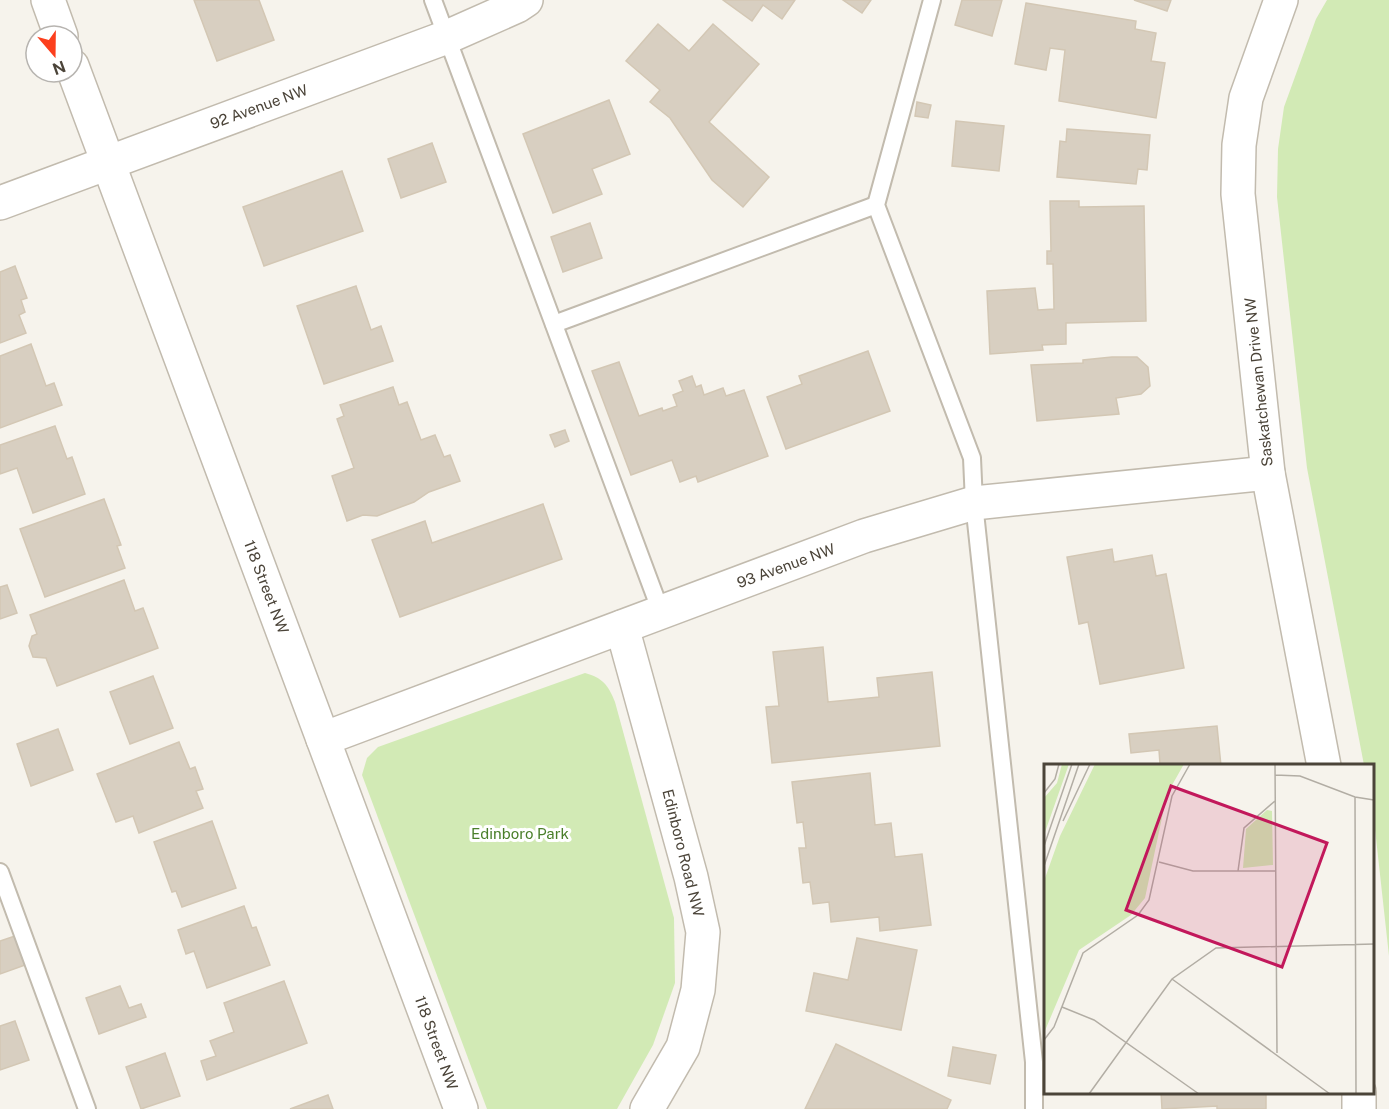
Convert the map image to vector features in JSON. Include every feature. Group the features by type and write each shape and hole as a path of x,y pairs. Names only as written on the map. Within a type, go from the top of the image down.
{"street":[{"path":"48,0 57,24"},
{"name":"Saskatchewan Drive NW","path":"1281,0 1246,98 1239,145 1238,194 1268,473 1324,764"},
{"name":"92 Avenue NW","path":"0,203 447,37 521,3"},
{"name":"118 Street NW","path":"79,84 460,1109"},
{"name":"93 Avenue NW","path":"323,739 864,537 974,503 1268,473"},
{"name":"Edinboro Road NW","path":"622,627 691,877 703,932 698,990 683,1047 647,1109"}],"lane":[{"path":"433,0 661,612"},
{"path":"932,0 876,206 972,458 974,503 1034,1062 1034,1109"},
{"path":"554,324 876,206"},
{"path":"0,872 87,1109"}],"green space":[{"path":"1327,0 1389,0 1389,956 1374,820 1374,764 1364,764 1307,468 1277,197 1278,149 1284,107 1316,19"},
{"name":"Edinboro Park","path":"585,673 604,683 615,702 674,918 675,983 653,1045 617,1109 487,1109 362,775 367,758 378,747"}],"building":[{"path":"194,0 259,0 274,40 217,61"},
{"path":"723,0 795,0 782,19 763,5 752,21"},
{"path":"843,0 871,0 862,13"},
{"path":"962,0 1002,0 992,36 955,25"},
{"path":"1134,0 1171,0 1167,11"},
{"path":"1026,3 1136,21 1135,29 1156,33 1151,61 1165,63 1156,118 1059,101 1065,50 1050,48 1046,70 1015,64"},
{"path":"658,24 689,51 713,24 759,64 709,122 769,177 743,207 712,180 670,118 650,102 660,90 626,61"},
{"path":"609,100 630,154 592,169 602,194 553,213 523,134"},
{"path":"917,102 931,105 928,118 915,116"},
{"path":"956,121 1004,126 999,171 952,166"},
{"path":"1067,129 1150,135 1147,170 1138,169 1136,184 1057,177 1060,141 1066,142"},
{"path":"432,143 446,182 401,198 388,159"},
{"path":"342,171 363,231 264,266 243,207"},
{"path":"1050,201 1079,201 1079,207 1144,206 1146,321 1066,323 1066,344 1042,345 1043,350 990,354 987,291 1035,288 1038,310 1054,309 1053,264 1047,264 1047,251 1051,251"},
{"path":"590,223 602,258 563,272 551,237"},
{"path":"15,266 27,298 21,300 25,312 19,315 26,333 0,343 0,272"},
{"path":"356,286 371,330 381,326 393,361 324,384 297,306"},
{"path":"31,344 46,386 54,383 62,405 0,428 0,356"},
{"path":"868,351 890,411 786,449 767,397 802,384 799,376"},
{"path":"1137,357 1148,367 1150,386 1141,394 1116,398 1119,414 1037,421 1031,365 1083,363 1083,360"},
{"path":"619,362 639,416 662,408 663,411 677,406 673,395 683,391 679,381 692,376 696,387 701,385 704,395 723,388 726,396 744,390 768,456 698,482 696,476 680,482 672,460 631,475 592,371"},
{"path":"393,387 399,405 407,402 421,440 435,435 444,457 450,455 460,481 429,492 414,502 377,516 363,515 347,521 332,476 354,468 337,419 344,416 340,405"},
{"path":"55,426 67,459 72,457 85,494 33,513 17,468 0,474 0,445"},
{"path":"565,430 569,441 555,447 550,435"},
{"path":"104,499 121,545 117,546 125,568 45,597 20,529"},
{"path":"543,504 562,559 400,617 372,540 425,521 432,543"},
{"path":"1112,549 1114,562 1152,555 1156,576 1166,574 1184,668 1100,684 1088,622 1079,624 1067,557"},
{"path":"124,580 135,611 143,608 158,648 57,686 46,658 33,657 29,646 32,636 37,634 30,615"},
{"path":"7,585 17,613 0,619 0,587"},
{"path":"823,647 828,702 879,697 877,678 932,672 940,746 772,763 766,707 779,706 773,652"},
{"path":"153,676 173,728 130,744 110,692"},
{"path":"1217,726 1221,764 1160,764 1159,750 1131,753 1129,734"},
{"path":"58,729 73,770 31,786 17,744"},
{"path":"179,742 190,769 195,767 203,789 196,791 203,808 139,833 133,816 116,822 97,774"},
{"path":"870,773 875,825 891,823 895,857 922,854 931,925 880,931 879,917 831,922 829,902 813,904 810,882 803,883 799,848 806,848 803,822 797,823 792,782"},
{"path":"212,821 236,888 182,907 176,891 172,892 154,842"},
{"path":"244,906 252,928 256,927 270,965 207,988 194,951 186,954 178,930"},
{"path":"15,936 25,965 0,974 0,941"},
{"path":"857,938 917,950 901,1030 806,1011 814,973 848,980"},
{"path":"284,981 307,1043 207,1080 201,1061 216,1056 210,1041 234,1032 224,1003"},
{"path":"120,986 129,1008 141,1004 146,1017 99,1034 86,998"},
{"path":"15,1021 29,1060 0,1070 0,1026"},
{"path":"836,1044 951,1100 947,1109 805,1109"},
{"path":"953,1047 996,1055 990,1084 948,1076"},
{"path":"165,1053 180,1096 141,1109 126,1067"},
{"path":"1161,1094 1266,1094 1266,1109 1217,1109 1217,1106 1162,1109"},
{"path":"328,1095 333,1109 290,1109"}]}
